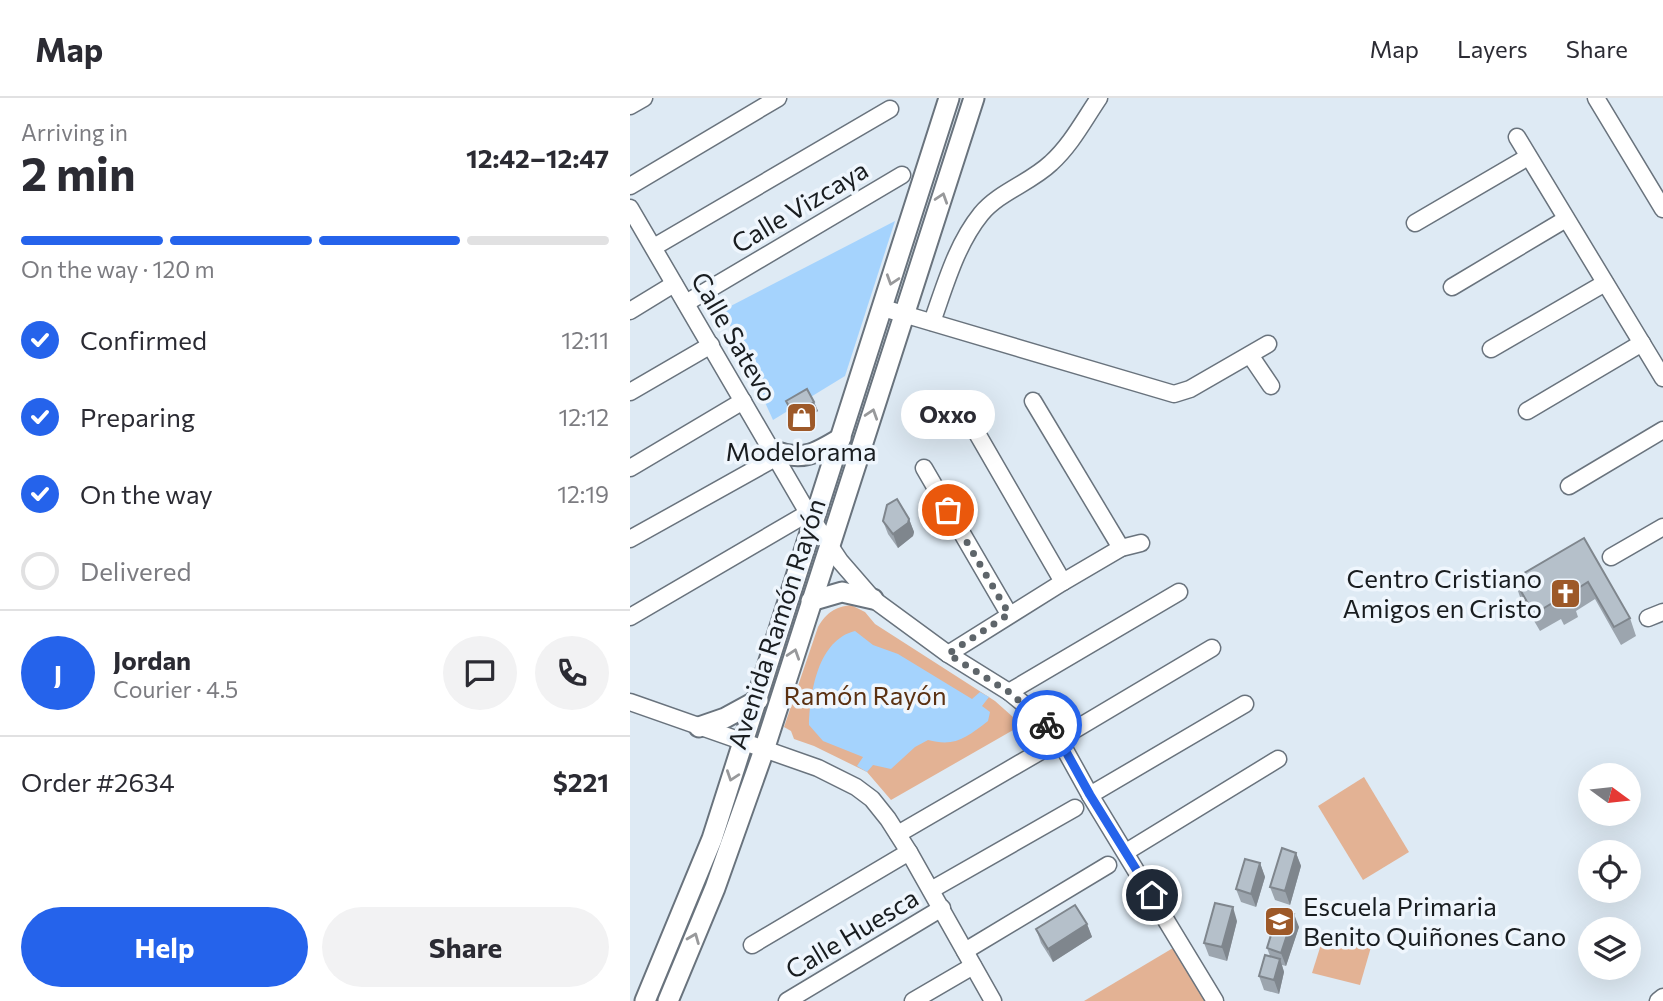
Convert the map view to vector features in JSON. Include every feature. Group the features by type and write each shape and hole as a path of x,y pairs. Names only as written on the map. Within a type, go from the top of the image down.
{"main road":[{"name":"Avenida Ramón Rayón","path":"645,1001 712,839 758,700 811,517 841,438 949,98"},
{"name":"Avenida Ramón Rayón","path":"668,1001 715,888 764,750 974,98"},
{"path":"774,453 807,456 841,438"},
{"path":"811,601 842,592 873,599"},
{"path":"699,727 726,718 758,700"}],"street":[{"path":"630,106 644,98"},
{"path":"630,186 778,98"},
{"path":"932,322 961,246 982,212 1051,164 1099,98"},
{"path":"1596,98 1663,209"},
{"path":"654,247 890,109"},
{"path":"1517,137 1663,378"},
{"path":"1415,223 1528,157"},
{"name":"Calle Vizcaya","path":"686,303 902,175"},
{"name":"Calle Satevo","path":"630,208 830,546 873,599 948,654 1009,692 1041,718 1059,739 1215,1001"},
{"path":"1452,287 1566,219"},
{"path":"630,241 645,232"},
{"path":"1491,349 1605,283"},
{"path":"630,311 674,284"},
{"path":"883,308 1174,394 1190,389 1268,344"},
{"path":"1527,411 1642,344"},
{"path":"630,392 711,345"},
{"path":"1250,355 1270,386"},
{"path":"630,468 743,401"},
{"path":"1033,401 1121,548"},
{"path":"1569,486 1663,430"},
{"path":"978,435 1063,582"},
{"path":"630,539 774,453"},
{"path":"924,468 1009,614"},
{"path":"630,617 811,517"},
{"path":"1611,557 1663,527"},
{"path":"948,654 1009,614 1121,548 1141,543"},
{"path":"1009,692 1179,592"},
{"path":"1059,739 1212,648"},
{"path":"630,702 818,768 856,787 883,811 898,834 993,1001"},
{"path":"1090,795 1245,704"},
{"path":"898,834 1041,751"},
{"path":"1126,852 1278,759"},
{"path":"932,890 1075,808"},
{"path":"752,945 909,852"},
{"path":"965,951 1108,865"},
{"name":"Calle Huesca","path":"787,1001 942,908"},
{"path":"913,1001 973,966"},
{"path":"1658,1001 1663,996"}],"green space":[{"name":"Ramón Rayón","path":"851,605 865,612 875,624 995,701 1022,725 891,800 867,772 794,739 791,731 784,727 818,627 832,611"},
{"path":"1364,777 1409,852 1363,880 1318,806"},
{"path":"1324,935 1371,947 1360,985 1312,973"},
{"path":"1173,948 1205,1001 1084,1001"}],"water":[{"path":"895,221 845,376 773,420 723,310"},
{"name":"Ramón Rayón","path":"855,631 873,645 898,654 972,699 980,692 989,697 982,706 990,712 988,721 953,742 928,740 915,747 891,769 873,765 867,772 857,766 863,757 823,741 809,725 814,683 824,656 842,636"}],"building":[{"path":"807,389 814,402 794,415 786,401"},
{"path":"897,499 909,519 908,523 893,534 883,521 887,505"},
{"path":"1584,538 1630,618 1614,627 1588,582 1569,594 1572,599 1558,607 1554,602 1534,614 1514,579"},
{"path":"1282,848 1296,853 1285,891 1270,887"},
{"path":"1245,859 1260,863 1251,894 1236,889"},
{"path":"1215,903 1233,907 1222,947 1204,943"},
{"path":"1075,905 1087,924 1048,949 1036,929"},
{"path":"1279,909 1294,914 1281,953 1267,948"},
{"path":"1265,955 1280,959 1274,980 1259,976"}],"way so far":[{"path":"948,510 1009,614 948,654 1009,692 1047,725"}],"place":[{"name":"Modelorama","path":"801,417"},
{"name":"Oxxo","path":"948,510"},
{"name":"Centro Cristiano Amigos en Cristo","path":"1565,594"},
{"name":"Escuela Primaria Benito Quiñones Cano","path":"1280,922"}],"route":[{"path":"1047,725 1059,739 1152,895"}]}
